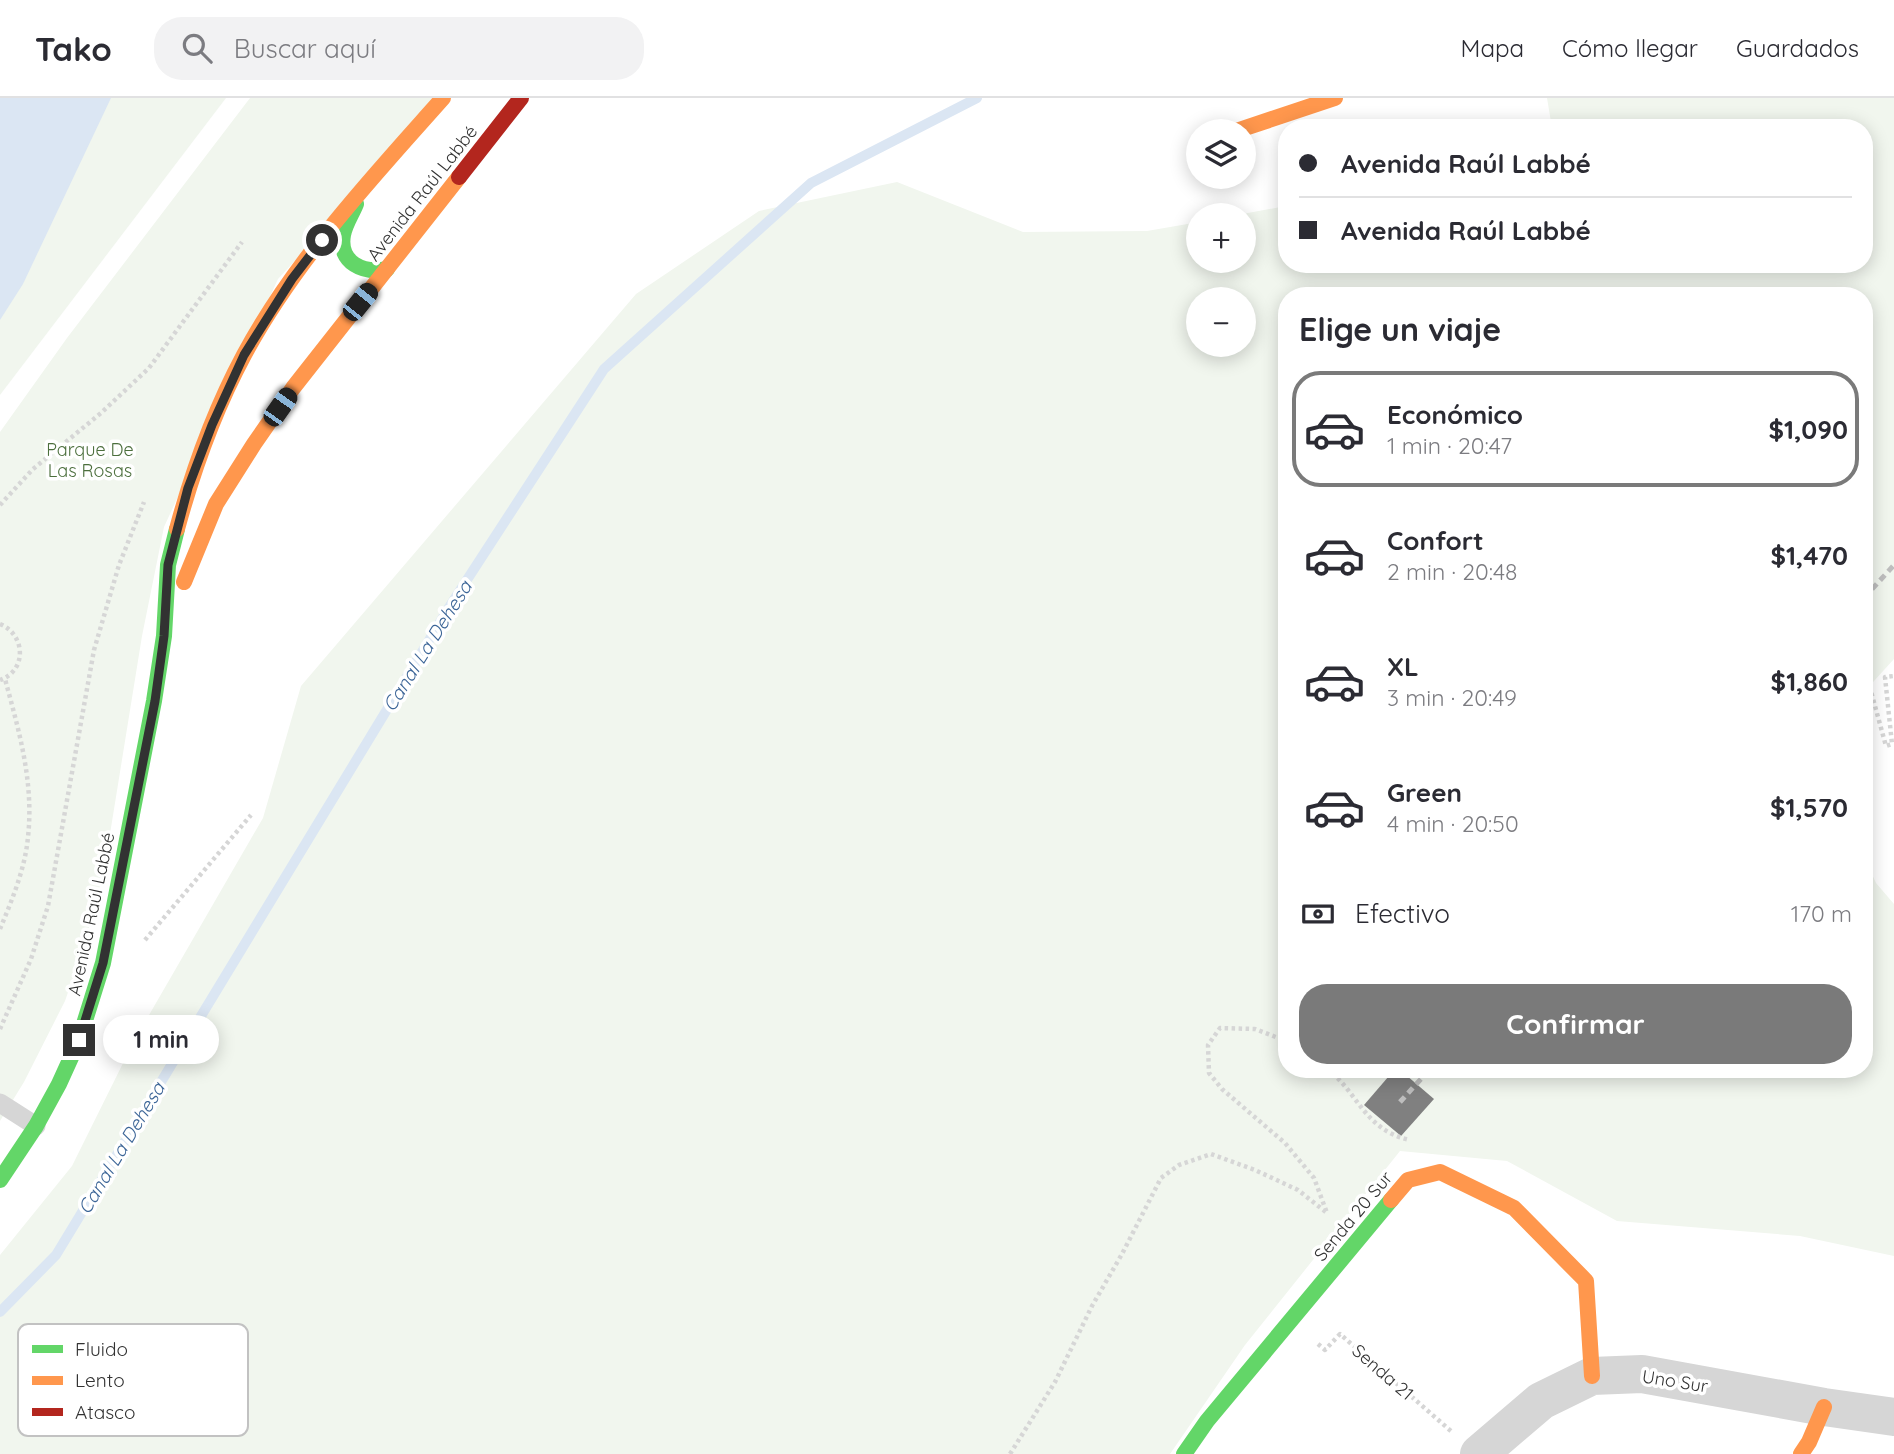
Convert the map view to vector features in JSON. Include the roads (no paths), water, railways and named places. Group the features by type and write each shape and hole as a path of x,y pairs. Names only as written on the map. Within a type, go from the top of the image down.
{"street":[{"name":"Avenida Raúl Labbé","path":"0,1181 36,1126 79,1040 103,963 155,701 164,636 168,565 188,488 212,425 244,355 270,312 365,186 443,98"},
{"name":"Avenida Raúl Labbé","path":"164,636 188,570 222,494 254,444 293,388 520,98"},
{"path":"1256,124 1335,98"},
{"path":"365,186 347,224 342,245 346,256 366,271 387,269"},
{"name":"Senda 20 Sur","path":"1184,1454 1207,1421 1408,1180 1440,1172 1514,1208 1586,1281 1591,1376"},
{"name":"Uno Sur","path":"1469,1445 1541,1401 1591,1376 1642,1374 1824,1407 1894,1416"},
{"path":"1801,1454 1824,1407"}],"lane":[{"path":"0,1103 36,1126"}],"waterway":[{"name":"Canal La Dehesa","path":"0,1312 56,1255 448,609 604,369 811,183 977,98"}],"railway":[{"path":"1873,588 1894,565"},
{"path":"1400,1102 1422,1078"}],"park label":[{"name":"Parque De Las Rosas","path":"90,459"}]}
